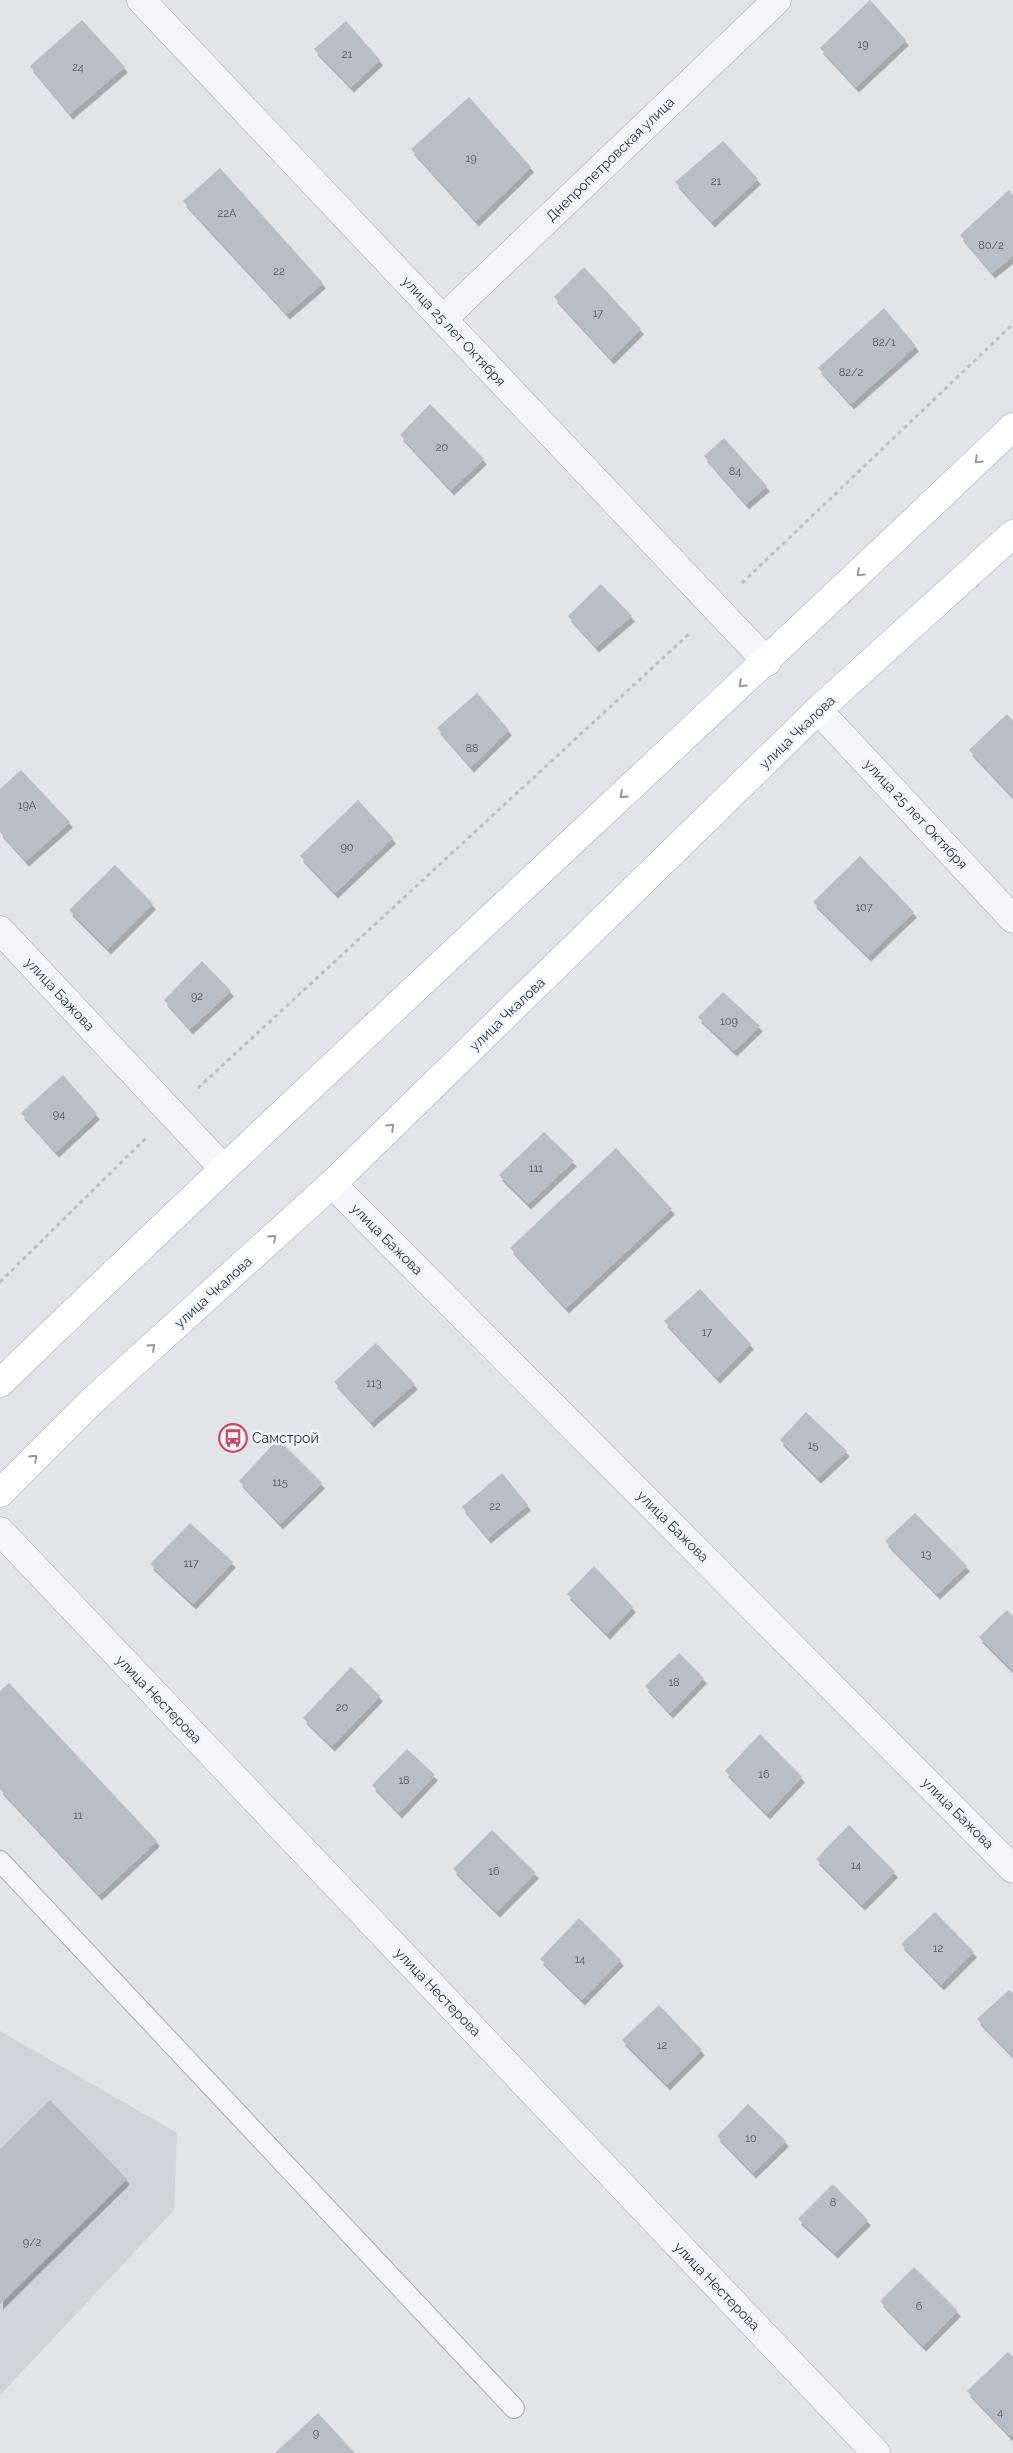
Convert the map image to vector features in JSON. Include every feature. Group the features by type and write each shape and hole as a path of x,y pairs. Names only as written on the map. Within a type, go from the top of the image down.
{"main road":[{"path":"0,1383 223,1168 767,662 1013,427"},
{"name":"улица Чкалова","path":"0,1493 92,1401 332,1184 818,710 1013,534"}],"street":[{"name":"улица 25 лет Октября","path":"141,0 767,662"},
{"name":"Днепропетровская улица","path":"443,319 777,0"},
{"name":"улица 25 лет Октября","path":"818,710 1013,919"},
{"name":"улица Бажова","path":"0,930 223,1168"},
{"name":"улица Бажова","path":"332,1184 1013,1869"},
{"name":"улица Нестерова","path":"0,1531 876,2453"}],"lane":[{"path":"0,1861 514,2408"}],"path":[{"path":"0,1282 171,1113 716,608 1013,324"}],"shaded area":[{"path":"0,2031 177,2133 174,2210 0,2395"}],"building":[{"path":"870,0 906,40 856,87 820,48"},
{"path":"82,20 125,67 70,114 30,66"},
{"path":"346,21 380,60 351,87 314,49"},
{"path":"469,97 531,167 476,221 411,149"},
{"path":"723,141 758,179 712,222 675,182"},
{"path":"220,168 323,283 287,314 183,201"},
{"path":"1009,190 1013,195 1013,256 992,273 960,235"},
{"path":"584,267 641,329 611,359 554,297"},
{"path":"884,308 916,346 851,404 818,368"},
{"path":"430,404 484,459 451,490 400,435"},
{"path":"724,438 767,486 746,504 704,456"},
{"path":"601,584 632,616 596,647 568,616"},
{"path":"477,693 509,730 471,767 437,728"},
{"path":"1007,714 1013,721 1013,797 969,750"},
{"path":"21,770 70,822 26,861 0,832 0,789"},
{"path":"358,800 393,838 335,893 300,856"},
{"path":"860,856 914,912 868,956 813,902"},
{"path":"115,865 153,904 108,949 69,910"},
{"path":"202,961 231,991 190,1029 164,1000"},
{"path":"723,992 760,1026 734,1051 698,1017"},
{"path":"63,1075 97,1114 56,1152 21,1113"},
{"path":"544,1132 574,1161 528,1204 499,1175"},
{"path":"616,1148 672,1209 566,1308 510,1248"},
{"path":"700,1289 751,1344 717,1378 664,1321"},
{"path":"376,1343 415,1384 371,1422 334,1382"},
{"path":"806,1412 847,1451 818,1478 780,1440"},
{"path":"278,1439 322,1483 280,1524 239,1481"},
{"path":"502,1473 528,1505 488,1538 462,1507"},
{"path":"915,1513 967,1566 937,1594 885,1541"},
{"path":"190,1523 233,1562 193,1604 150,1564"},
{"path":"594,1566 633,1607 607,1634 567,1594"},
{"path":"1007,1610 1013,1616 1013,1671 979,1637"},
{"path":"679,1653 704,1678 670,1713 645,1686"},
{"path":"351,1667 380,1696 332,1746 303,1718"},
{"path":"9,1683 157,1841 99,1895 0,1789 0,1691"},
{"path":"760,1734 802,1777 767,1814 725,1771"},
{"path":"407,1749 435,1775 399,1813 372,1785"},
{"path":"849,1825 895,1872 862,1905 816,1859"},
{"path":"492,1830 536,1873 497,1912 453,1869"},
{"path":"935,1912 974,1952 941,1985 901,1944"},
{"path":"579,1918 621,1960 582,2000 540,1959"},
{"path":"1009,1990 1013,1993 1013,2056 977,2019"},
{"path":"659,2005 702,2050 667,2085 622,2040"},
{"path":"50,2100 127,2179 0,2304 0,2149"},
{"path":"748,2104 786,2141 753,2173 717,2136"},
{"path":"833,2184 868,2220 835,2253 798,2219"},
{"path":"914,2267 958,2311 923,2346 880,2301"},
{"path":"1008,2352 1013,2357 1013,2434 1010,2436 967,2391"},
{"path":"318,2413 355,2453 275,2453"}],"place":[{"name":"Самстрой","path":"233,1438"}]}
